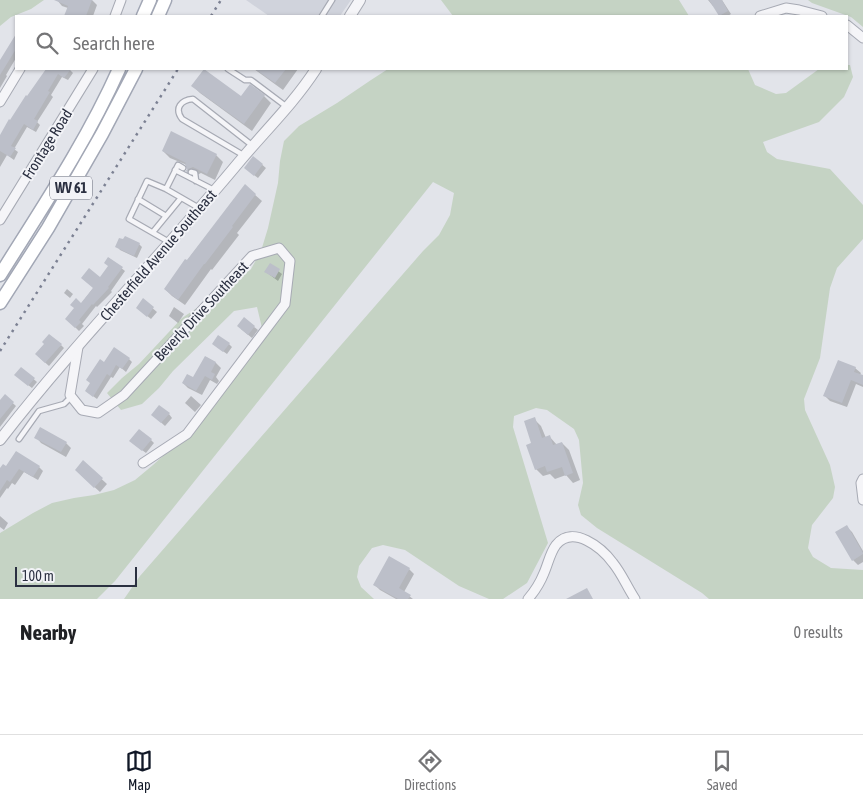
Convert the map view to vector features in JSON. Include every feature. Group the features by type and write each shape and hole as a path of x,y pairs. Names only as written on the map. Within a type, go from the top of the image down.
{"main road":[{"path":"143,15 150,0"},
{"path":"158,15 165,0"},
{"name":"WV 61","path":"0,274 65,172 111,88 119,70"},
{"name":"WV 61","path":"0,303 48,228 102,134 135,70"}],"street":[{"path":"115,15 121,0"},
{"path":"351,15 360,0"},
{"path":"763,15 786,8 818,15"},
{"path":"848,26 863,38"},
{"path":"0,102 19,70"},
{"name":"Frontage Road","path":"0,220 92,70"},
{"name":"Chesterfield Avenue Southeast","path":"0,440 32,399 288,106 315,70"},
{"name":"Beverly Drive Southeast","path":"71,397 82,410 98,413 124,395 252,256 279,248 290,261 285,304 187,434 143,463"},
{"path":"71,397 78,347"},
{"path":"863,479 861,483 863,500"},
{"path":"528,599 539,585 556,544 568,537 577,537 591,543 614,563 635,599"}],"lane":[{"path":"323,15 332,0"},
{"path":"230,70 245,80 250,80 288,106"},
{"path":"245,156 182,119 179,115 181,104 186,100 193,99 253,146"},
{"path":"166,189 178,166 183,168"},
{"path":"175,170 215,190"},
{"path":"190,172 194,174 196,181"},
{"path":"169,242 129,219 147,181 166,189 199,208"},
{"path":"153,232 181,198"},
{"path":"138,199 166,216"},
{"path":"19,439 39,411 64,404 71,397"}],"shaded area":[{"path":"246,0 351,0 341,15 268,15"}],"green space":[{"path":"0,0 44,0 31,9 11,17 0,26"},
{"path":"441,0 679,0 688,15 452,15"},
{"path":"808,0 863,0 863,27 848,15"},
{"path":"848,65 850,65 853,77 844,97 819,122 763,142 767,152 777,159 830,169 863,205 863,239 837,268 830,288 820,358 804,399 805,410 830,465 835,487 833,498 812,525 808,548 813,557 831,568 863,570 863,599 709,599 597,528 581,515 578,505 583,483 579,440 574,429 547,410 536,408 514,416 513,427 548,543 527,583 503,599 489,599 459,586 405,550 383,545 372,548 359,566 357,577 361,587 374,599 124,599 140,576 439,235 450,215 454,193 433,182 115,581 97,599 0,599 0,533 52,503 114,490 135,480 186,435 262,328 257,307 234,311 142,404 121,410 107,393 139,364 182,318 234,283 251,269 261,251 268,228 278,183 284,141 299,126 386,70 748,70 755,85 776,94 786,93 818,70 848,70"}],"building":[{"path":"54,0 92,0 86,15 64,15 68,6"},
{"path":"709,0 722,0 728,11 718,15"},
{"path":"15,36 15,51 0,75 0,60"},
{"path":"45,70 70,70 64,78 58,74 34,119 38,121 33,130 24,124 11,146 16,148 10,157 0,151 0,135 9,119"},
{"path":"203,70 205,70 241,96 250,84 265,95 244,124 191,86"},
{"path":"256,70 285,70 275,83"},
{"path":"171,131 217,154 207,174 193,167 188,169 187,172 186,163 162,151"},
{"path":"253,156 263,164 254,176 244,168"},
{"path":"245,184 256,194 178,300 164,289 185,259 187,260"},
{"path":"125,236 140,243 134,256 115,247 119,238 123,239"},
{"path":"108,257 123,267 109,288 92,304 75,328 65,319 74,308 70,305 76,298 81,303 93,288 81,278 89,268 100,277 108,266 104,263"},
{"path":"270,263 280,269 275,278 264,272"},
{"path":"143,298 154,307 147,317 136,308"},
{"path":"244,317 255,326 248,335 237,326"},
{"path":"49,334 62,344 45,363 35,354 44,344 42,342"},
{"path":"218,335 230,343 223,352 212,344"},
{"path":"114,347 130,358 122,369 116,365 110,376 107,374 93,397 85,391 90,383 86,380 100,359 104,362"},
{"path":"205,356 216,362 211,372 215,374 212,380 205,376 196,391 182,383 187,374 193,377"},
{"path":"838,360 856,367 854,372 863,375 863,385 851,380 842,403 823,396"},
{"path":"21,367 35,378 28,386 14,375"},
{"path":"5,394 14,402 0,419 0,400"},
{"path":"159,405 170,413 161,423 151,415"},
{"path":"535,417 542,438 550,435 553,445 562,442 573,473 565,476 562,467 547,472 545,466 535,470 526,445 531,443 524,421"},
{"path":"40,427 67,442 61,452 34,438"},
{"path":"139,429 152,439 142,451 129,441"},
{"path":"16,451 40,466 33,477 19,469 10,482 7,480 0,491 0,468 3,464 6,466"},
{"path":"83,460 103,478 94,488 75,470"},
{"path":"847,525 863,553 852,561 835,532"},
{"path":"389,556 410,568 399,588 411,595 408,599 398,599 373,585"},
{"path":"587,588 593,599 566,599"}],"railway":[{"path":"212,15 221,0"},
{"path":"0,351 177,70"}]}
